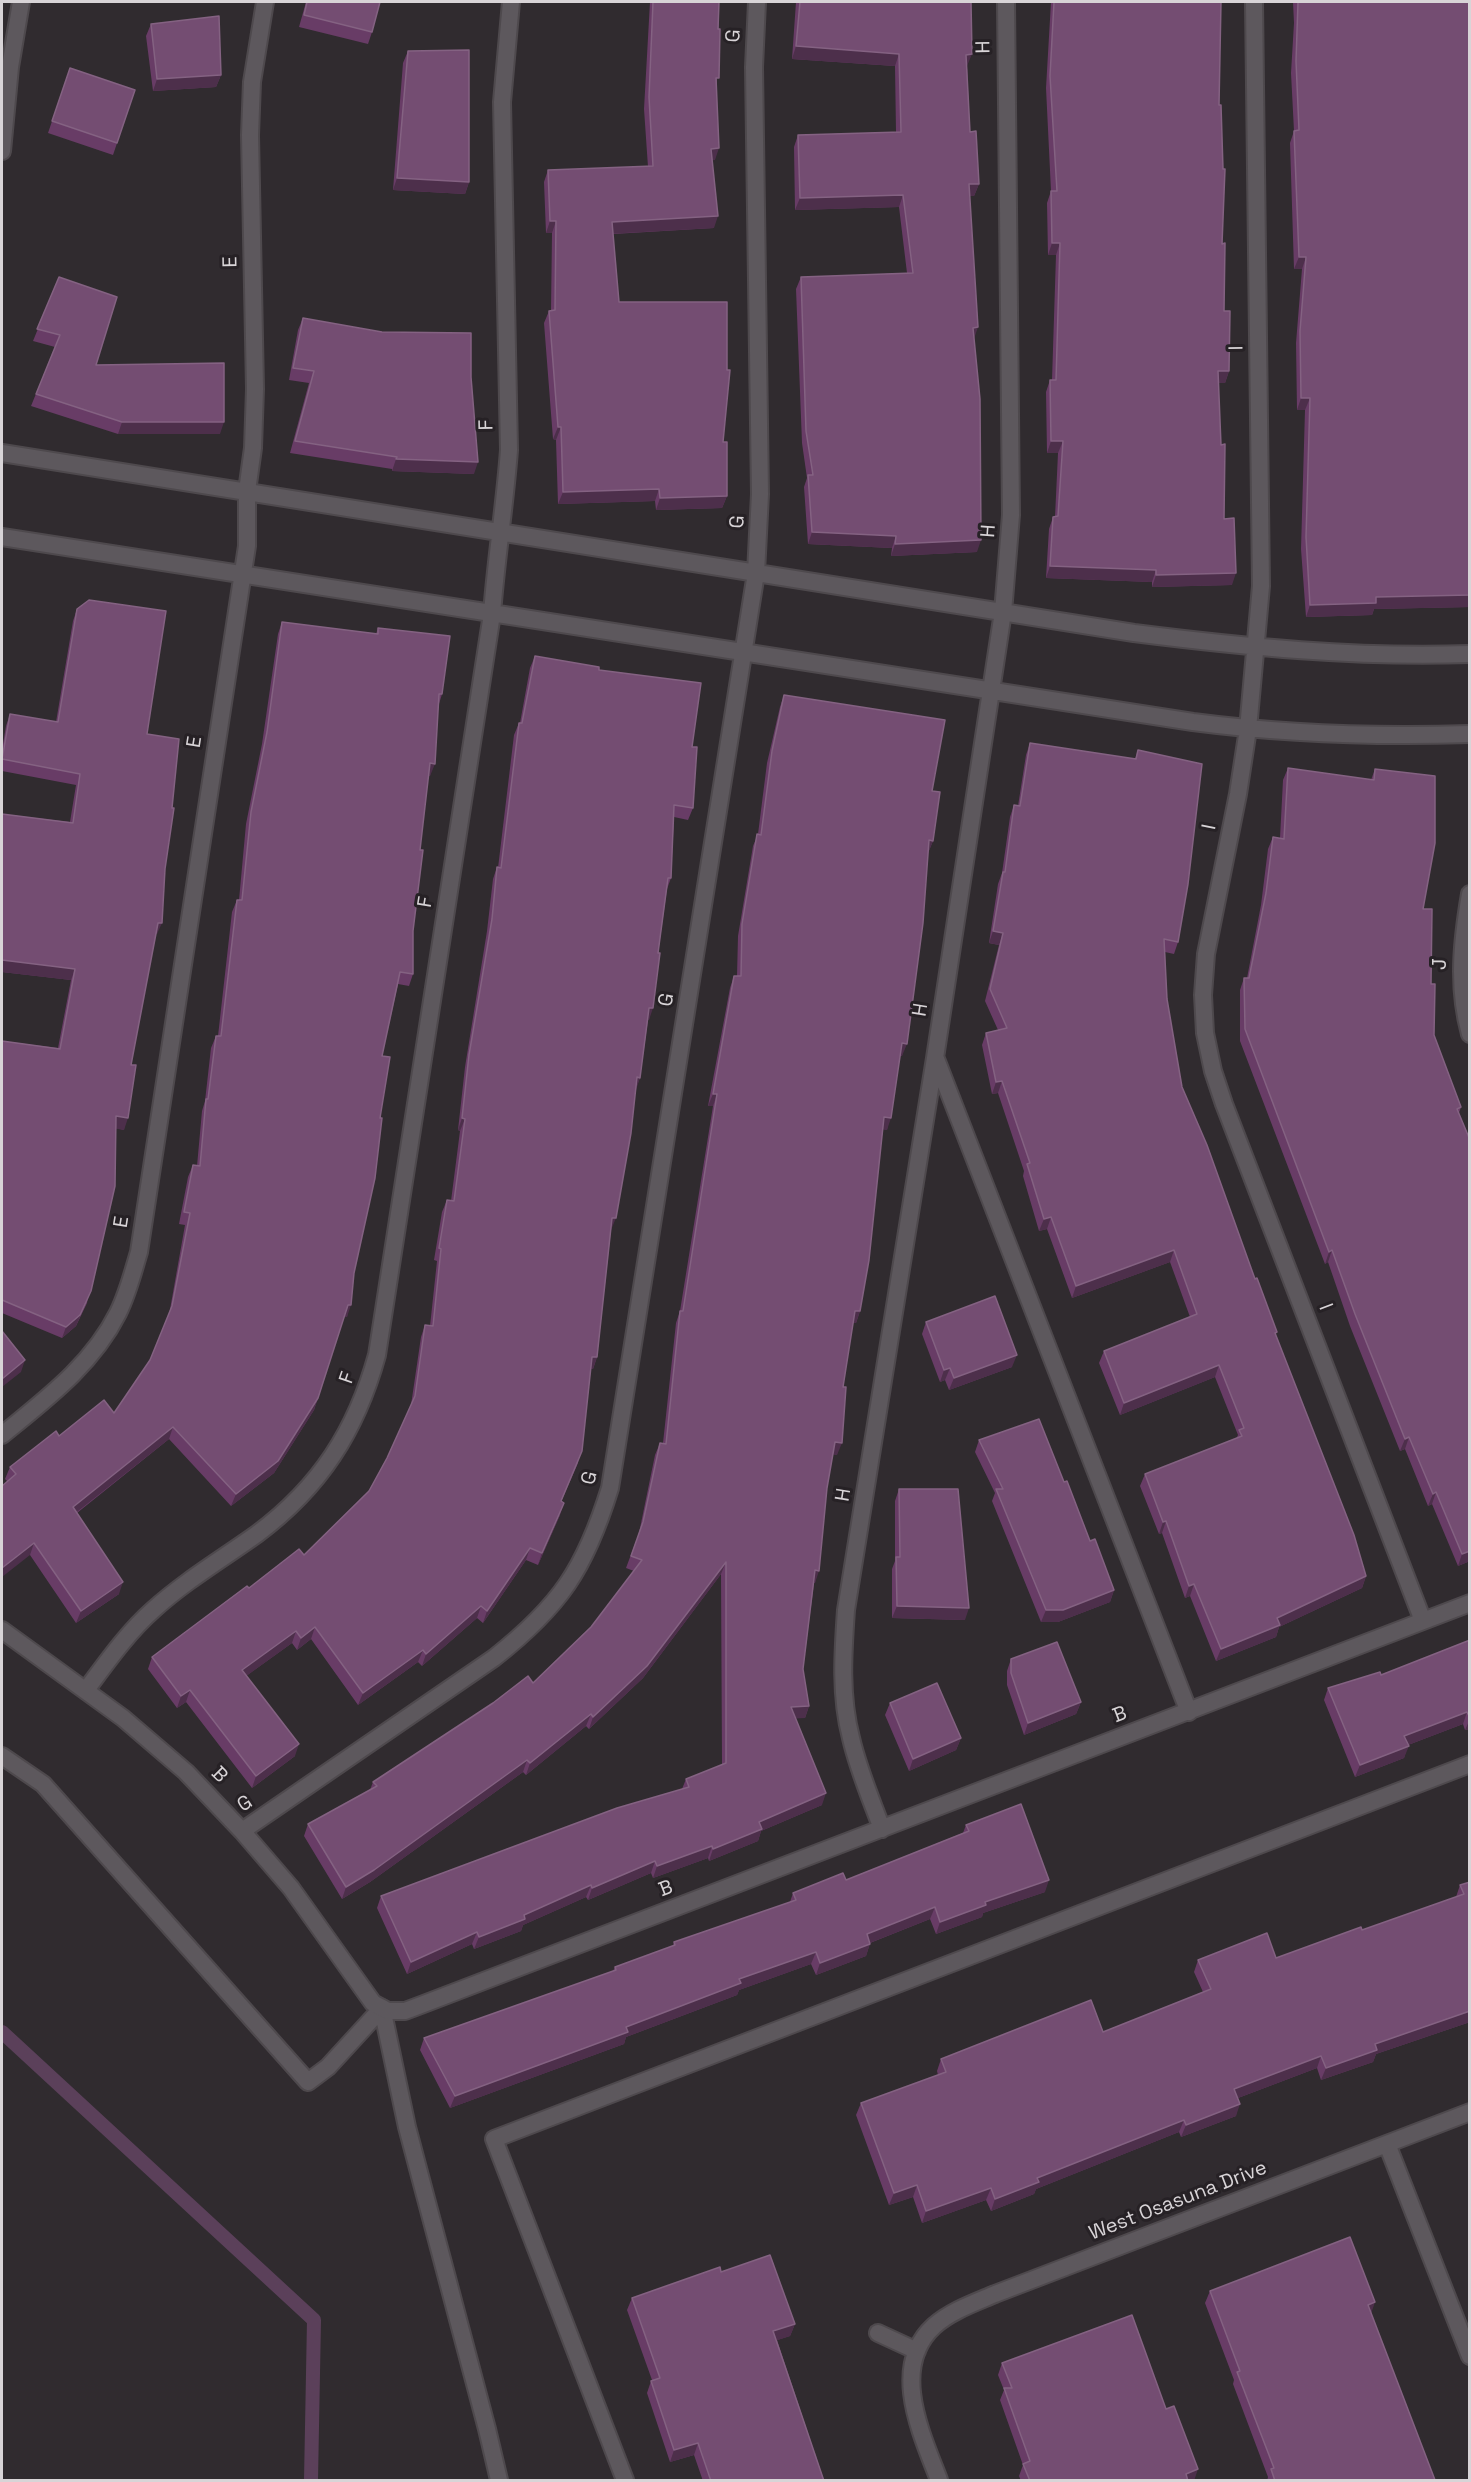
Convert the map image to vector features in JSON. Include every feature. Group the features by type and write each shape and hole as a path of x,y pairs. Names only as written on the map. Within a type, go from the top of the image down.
{"street":[{"path":"2,152 10,67 21,2"},
{"name":"E","path":"2,1435 59,1389 94,1350 118,1312 136,1262 247,546 247,491 253,448 255,399 250,135 252,82 265,2"},
{"name":"F","path":"86,1690 127,1636 152,1611 178,1588 287,1510 313,1483 336,1453 355,1418 369,1384 377,1355 492,614 509,450 502,102 511,2"},
{"name":"G","path":"242,1831 494,1658 549,1610 571,1580 588,1550 610,1488 756,573 760,494 754,78 758,2"},
{"name":"H","path":"882,1829 851,1738 843,1679 846,1610 935,1058 1003,612 1011,515 1006,2"},
{"name":"I","path":"1254,2 1261,586 1248,729 1238,794 1206,954 1203,995 1205,1034 1213,1071 1224,1104 1423,1621"},
{"path":"2,453 1134,633 1254,647 1387,655 1470,654"},
{"path":"2,537 992,693 1248,729 1330,733 1470,734"},
{"name":"J","path":"1470,894 1461,954 1462,991 1470,1034"},
{"path":"935,1058 1189,1712"},
{"name":"B","path":"2,1630 86,1690 157,1745 186,1772 242,1831 310,1913 373,2003 388,2011 405,2011 1470,1603"},
{"path":"2,1756 43,1784 308,2082 328,2067 382,2008"},
{"path":"625,2481 495,2139 1470,1764"},
{"path":"382,2008 407,2127 499,2481"},
{"name":"West Osasuna Drive","path":"939,2481 916,2415 910,2381 917,2351 933,2326 962,2307 1470,2112"},
{"path":"1387,2144 1470,2356"},
{"path":"879,2333 917,2351"}],"building":[{"path":"307,2 380,2 372,32 304,15"},
{"path":"653,2 719,2 719,78 716,78 719,148 711,149 718,216 612,222 619,302 727,302 727,370 730,370 723,442 727,442 727,496 660,498 659,489 563,492 561,427 558,427 549,311 555,310 556,221 550,221 548,170 653,166 649,97"},
{"path":"800,2 971,2 972,54 966,55 970,132 976,131 979,184 969,184 978,327 973,328 980,399 981,540 895,544 896,536 812,532 808,475 813,475 806,431 801,277 913,273 903,195 800,198 798,135 901,132 899,54 796,46"},
{"path":"1054,2 1221,2 1219,105 1221,105 1223,169 1225,169 1222,244 1225,243 1224,311 1230,311 1229,371 1218,371 1221,445 1225,444 1224,519 1234,518 1236,573 1156,575 1156,570 1050,566 1053,517 1058,516 1063,441 1051,441 1050,380 1056,380 1060,243 1052,243 1051,191 1057,191 1050,76"},
{"path":"1298,2 1470,2 1470,595 1376,597 1376,603 1310,605 1306,537 1310,398 1301,398 1300,331 1306,257 1299,257 1294,131 1299,130 1296,61"},
{"path":"219,16 221,75 157,79 151,24"},
{"path":"469,50 469,182 397,178 408,51"},
{"path":"70,68 135,90 117,143 52,121"},
{"path":"59,277 117,297 96,365 224,363 224,422 122,422 36,394 60,335 37,329"},
{"path":"303,318 382,332 471,333 471,377 478,462 396,459 397,457 295,441 314,371 293,368"},
{"path":"89,600 166,611 147,734 179,739 172,808 174,808 165,869 162,923 158,923 131,1065 136,1065 128,1118 116,1116 115,1186 91,1291 80,1315 66,1327 2,1300 2,1041 60,1049 75,969 2,960 2,814 73,823 80,774 2,759 10,714 58,722 77,609"},
{"path":"282,622 378,634 378,628 450,636 442,694 439,694 435,764 430,763 420,850 423,850 413,931 413,974 400,972 382,1056 390,1057 380,1118 382,1118 375,1178 354,1273 351,1305 348,1305 318,1398 278,1461 236,1494 173,1427 73,1507 123,1582 81,1611 34,1543 2,1568 2,1486 16,1474 10,1467 56,1431 59,1436 104,1400 114,1413 150,1360 172,1306 190,1213 184,1212 193,1165 200,1166 206,1099 208,1099 216,1036 221,1036 237,900 242,900 251,812 267,732"},
{"path":"535,656 599,667 599,670 701,683 692,747 697,747 693,808 674,805 671,878 668,878 653,1008 649,1008 640,1078 637,1077 631,1133 616,1218 612,1218 597,1357 592,1357 582,1451 561,1501 564,1503 542,1553 530,1548 487,1611 481,1606 426,1654 423,1650 363,1693 315,1627 301,1638 296,1631 242,1670 299,1744 256,1776 190,1690 181,1696 152,1657 247,1586 249,1588 299,1549 304,1555 369,1491 387,1458 415,1396 425,1325 433,1326 441,1249 439,1248 447,1200 454,1201 465,1119 462,1118 469,1055 492,919 497,867 501,868 519,723 522,723"},
{"path":"784,695 945,720 932,791 940,792 933,841 929,840 923,923 907,1044 902,1043 891,1118 884,1117 869,1260 860,1311 855,1311 843,1387 846,1387 842,1443 835,1442 827,1488 819,1571 815,1570 803,1669 809,1706 791,1707 826,1793 759,1822 762,1829 713,1849 712,1846 657,1866 655,1861 592,1888 591,1885 524,1915 525,1919 479,1937 477,1932 411,1962 381,1896 617,1808 689,1787 686,1779 726,1763 726,1562 647,1666 593,1717 591,1714 530,1763 527,1760 374,1870 346,1887 308,1824 377,1786 373,1782 493,1703 528,1676 533,1683 591,1627 642,1560 631,1556 643,1522 660,1443 666,1444 680,1311 683,1311 717,1094 713,1094 734,976 741,976 742,924 757,834 761,835 772,751"},
{"path":"1030,743 1136,759 1138,750 1202,764 1188,884 1178,942 1164,939 1167,999 1182,1087 1207,1145 1255,1279 1257,1278 1277,1332 1275,1333 1354,1535 1366,1576 1277,1618 1280,1625 1221,1649 1194,1584 1189,1586 1166,1521 1163,1522 1145,1474 1242,1436 1239,1430 1244,1428 1219,1365 1124,1403 1104,1351 1197,1314 1174,1250 1076,1286 1051,1217 1044,1219 1027,1164 1030,1163 1002,1081 996,1082 986,1033 1007,1028 990,989 1003,933 993,931 1003,872 1005,872 1014,805 1020,806"},
{"path":"1288,768 1374,780 1375,769 1435,776 1435,843 1423,909 1432,909 1431,984 1435,984 1434,1035 1461,1107 1457,1109 1470,1140 1470,1551 1462,1554 1436,1492 1433,1494 1409,1437 1405,1439 1332,1250 1329,1252 1245,1029 1244,978 1249,978 1266,893 1273,837 1284,839"},
{"path":"995,1296 1017,1355 954,1378 950,1368 944,1370 926,1322"},
{"path":"2,1331 25,1360 2,1379"},
{"path":"1039,1419 1064,1482 1067,1481 1090,1541 1095,1539 1114,1590 1063,1610 1046,1610 996,1489 1003,1489 979,1440"},
{"path":"899,1489 958,1489 969,1608 897,1606 896,1557 900,1557"},
{"path":"1470,1640 1470,1718 1467,1712 1404,1736 1409,1746 1360,1765 1328,1688 1380,1672 1381,1675"},
{"path":"1057,1642 1081,1702 1028,1723 1011,1673 1011,1659"},
{"path":"937,1683 961,1738 913,1759 890,1703"},
{"path":"1021,1804 1049,1880 985,1902 986,1905 940,1922 935,1907 867,1934 870,1944 820,1963 816,1952 739,1979 741,1983 626,2027 628,2032 455,2096 424,2038 616,1970 615,1967 675,1945 674,1942 796,1900 793,1893 843,1873 846,1880 969,1831 966,1825"},
{"path":"1470,1882 1470,2011 1375,2044 1377,2050 1326,2068 1321,2056 1234,2089 1240,2104 1186,2125 1184,2120 1037,2178 1039,2182 995,2199 991,2188 926,2211 917,2185 894,2193 861,2103 946,2072 941,2059 1091,2000 1103,2032 1211,1989 1198,1960 1267,1933 1276,1958 1361,1927 1362,1930 1464,1894 1460,1885"},
{"path":"1350,2237 1375,2302 1368,2305 1435,2480 1433,2481 1275,2481 1271,2469 1274,2468 1237,2372 1240,2371 1210,2291"},
{"path":"770,2255 795,2324 773,2331 824,2481 711,2481 698,2443 674,2450 651,2381 660,2378 632,2298 720,2267 721,2272"},
{"path":"1132,2315 1166,2409 1174,2406 1198,2469 1186,2474 1188,2481 1030,2481 1023,2464 1030,2461 1004,2388 1012,2388 1002,2363"}],"waterway":[{"path":"2,2032 314,2320 311,2480"}]}
